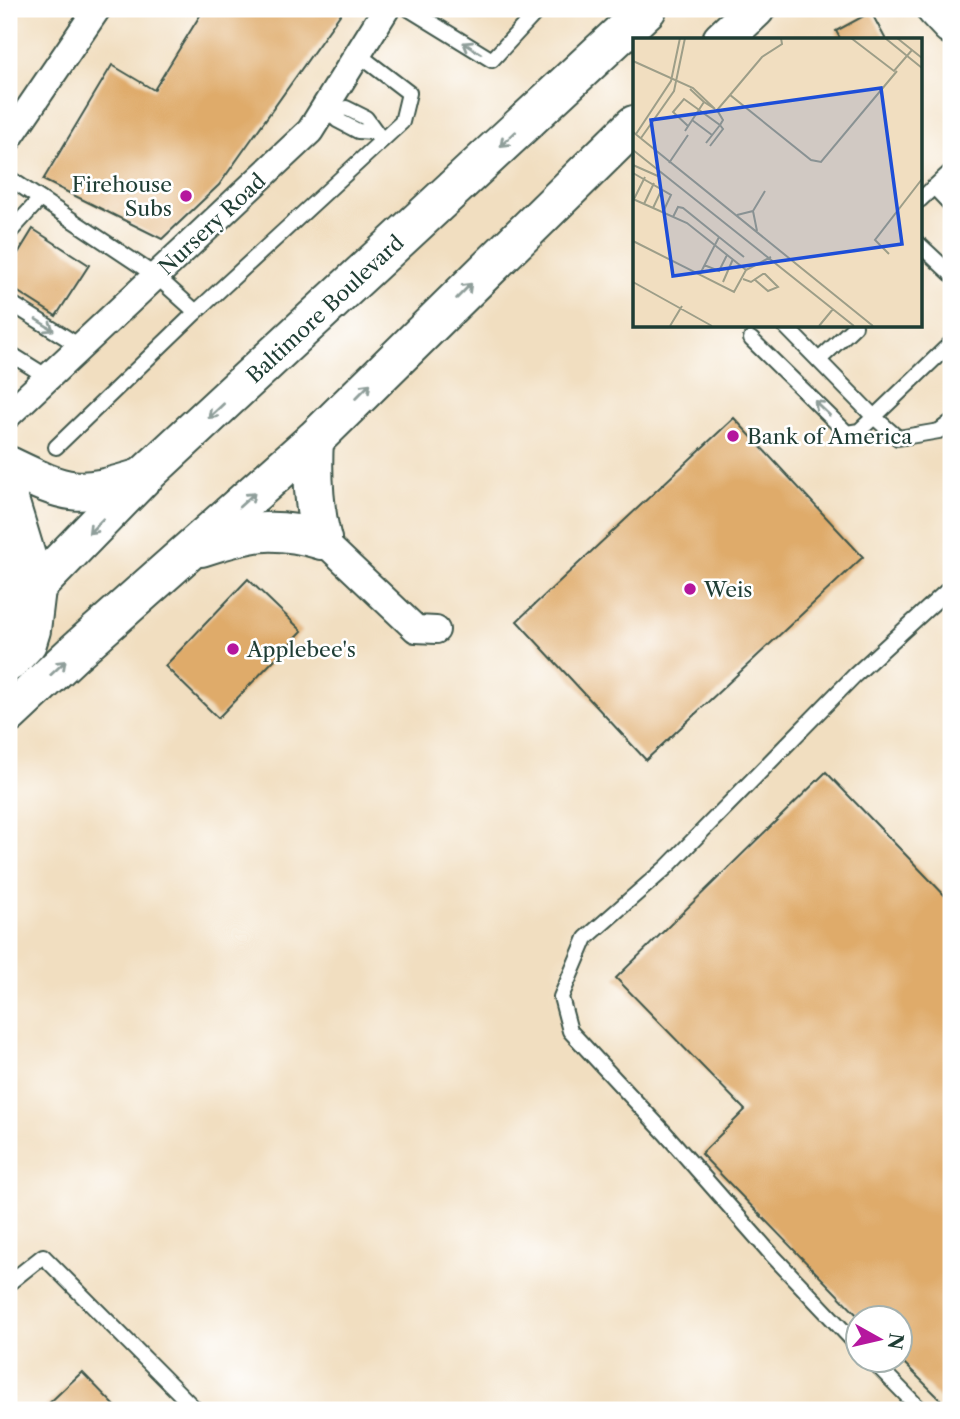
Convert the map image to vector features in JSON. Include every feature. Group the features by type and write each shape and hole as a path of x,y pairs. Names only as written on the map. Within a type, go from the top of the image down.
{"main road":[{"path":"541,108 576,48 607,9"},
{"name":"Baltimore Boulevard","path":"9,615 144,477 647,9"},
{"path":"724,38 755,9"},
{"path":"936,9 951,25"},
{"path":"9,714 314,440 633,127"},
{"path":"314,440 313,493 322,540"},
{"path":"9,466 62,490 86,492 144,477"},
{"path":"9,500 36,589 27,643 9,662"},
{"path":"190,551 257,531 295,532 322,540"}],"street":[{"path":"9,138 97,9"},
{"name":"Nursery Road","path":"9,414 330,110 358,54 386,9"},
{"path":"322,540 416,629 436,630"}],"lane":[{"path":"409,9 492,60 536,10"},
{"path":"56,447 378,136 401,122 409,93 358,54"},
{"path":"330,110 346,108 366,118 378,136"},
{"path":"922,198 951,171"},
{"path":"9,178 156,276 196,312"},
{"path":"934,187 951,205"},
{"path":"9,233 40,199"},
{"path":"923,253 951,274"},
{"path":"9,302 81,347"},
{"path":"786,327 898,438 939,431 951,422"},
{"path":"819,360 854,327"},
{"path":"751,339 847,433 859,431 951,343"},
{"path":"9,353 49,378"},
{"path":"844,1330 772,1255 665,1133 570,1031 561,997 586,938 667,867 855,676 951,587"},
{"path":"9,1283 43,1256 196,1410"},
{"path":"885,1374 920,1410"}],"building":[{"path":"204,9 344,9 219,185 162,239 43,180 112,65 154,90"},
{"path":"871,12 885,38 840,38 836,31"},
{"path":"33,229 89,265 56,316 9,286 9,268"},
{"name":"Weis","path":"734,418 863,557 646,760 517,621"},
{"name":"Applebee's","path":"248,579 302,631 218,718 165,666"},
{"path":"826,772 951,902 951,1410 914,1373 914,1304 846,1304 701,1154 745,1110 616,978"},
{"path":"82,1372 119,1410 42,1410"}],"place":[{"name":"Firehouse Subs","path":"186,196"},
{"name":"Bank of America","path":"733,436"},
{"name":"Weis","path":"690,589"},
{"name":"Applebee's","path":"233,649"}]}
